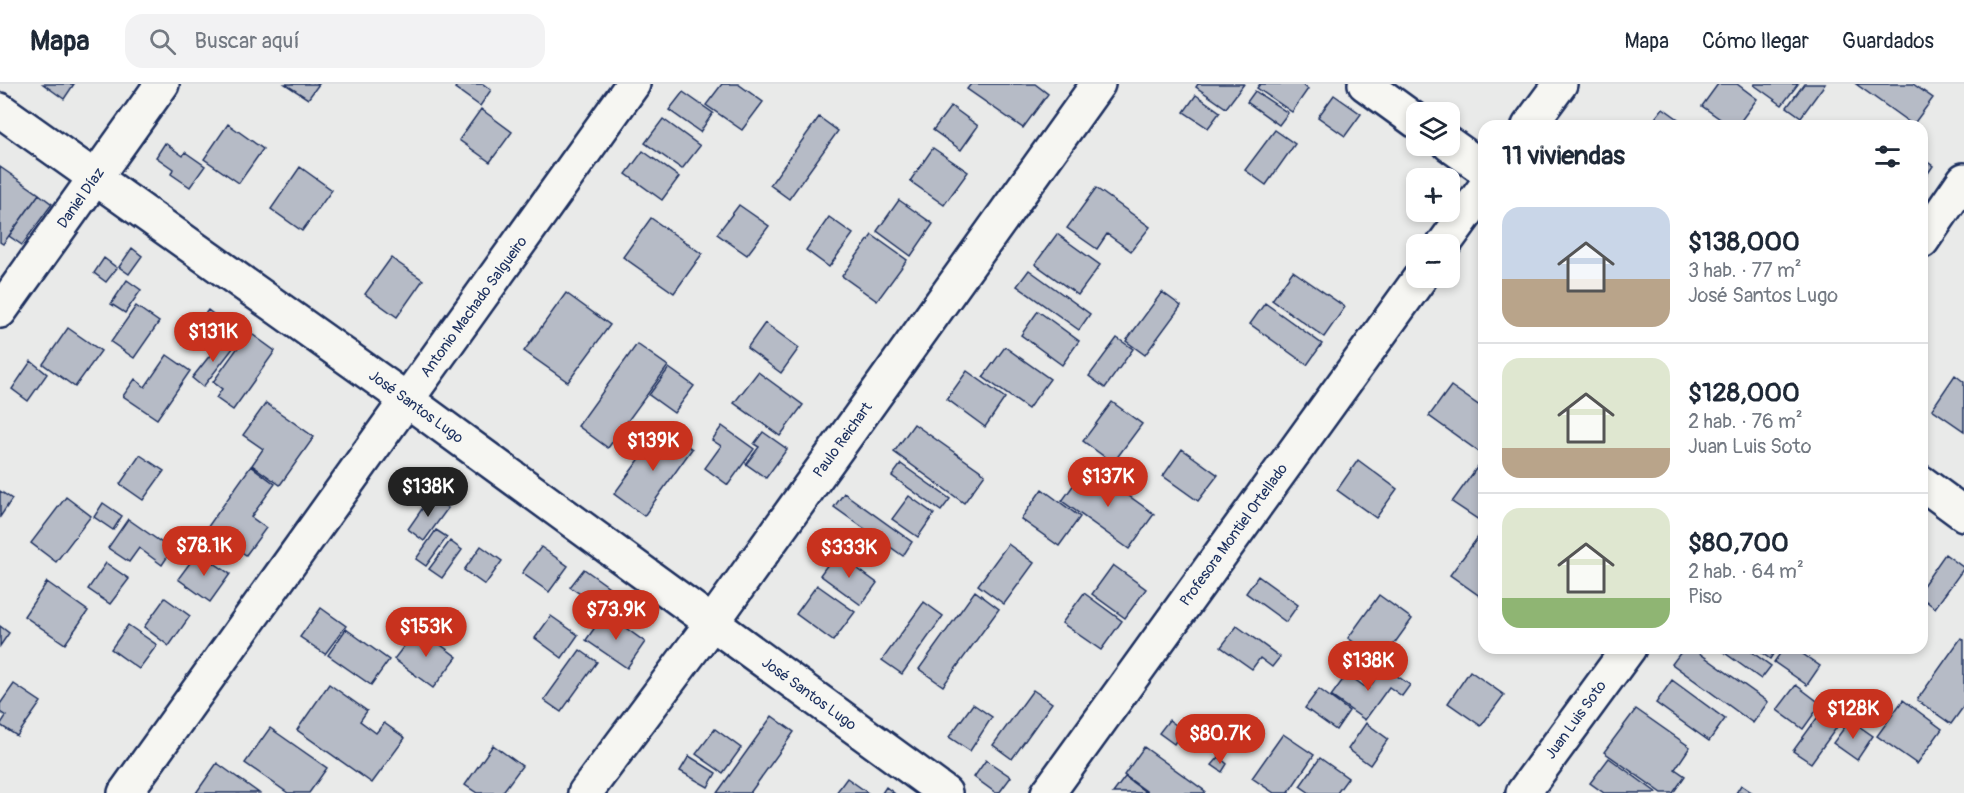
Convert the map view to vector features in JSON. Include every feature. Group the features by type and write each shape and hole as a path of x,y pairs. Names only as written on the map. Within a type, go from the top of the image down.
{"street":[{"name":"Daniel Díaz","path":"0,311 162,84"},
{"name":"Antonio Machado Salgueiro","path":"125,793 633,84"},
{"name":"Paulo Reichart","path":"585,793 712,623 1098,84"},
{"path":"1365,84 1406,114"},
{"path":"1533,120 1560,84"},
{"name":"José Santos Lugo","path":"0,110 407,400 945,793"},
{"path":"1460,152 1478,165"},
{"path":"1928,232 1964,180"},
{"path":"1451,234 1478,197"},
{"name":"Profesora Montiel Ortellado","path":"1048,793 1413,288"},
{"path":"1928,487 1964,514"},
{"name":"Juan Luis Soto","path":"1523,793 1625,654"}],"building":[{"path":"43,84 74,84 64,99"},
{"path":"285,84 319,84 308,99"},
{"path":"458,84 483,84 491,90 480,106 455,88"},
{"path":"722,84 738,84 763,102 742,130 706,105"},
{"path":"971,84 1035,84 1048,94 1023,128 967,89"},
{"path":"1198,84 1244,84 1226,108 1196,87"},
{"path":"1260,84 1301,84 1308,89 1292,112 1257,88"},
{"path":"1718,84 1737,84 1757,99 1741,120 1722,120 1702,106"},
{"path":"1755,84 1798,84 1782,105"},
{"path":"1804,84 1825,84 1801,117 1787,107"},
{"path":"1856,84 1913,84 1933,98 1917,120 1906,120"},
{"path":"1255,91 1288,113 1279,125 1247,102"},
{"path":"683,92 713,113 700,132 669,110"},
{"path":"1196,95 1220,112 1208,128 1184,112"},
{"path":"1334,95 1361,114 1345,136 1318,117"},
{"path":"951,106 978,126 961,150 933,130"},
{"path":"1663,108 1680,120 1654,120"},
{"path":"481,109 512,132 490,162 459,140"},
{"path":"819,117 838,131 789,199 770,185"},
{"path":"663,119 700,146 682,169 645,143"},
{"path":"228,124 263,149 239,183 204,159"},
{"path":"1275,130 1295,144 1266,185 1245,170"},
{"path":"165,143 183,156 185,152 205,166 190,187 171,174 173,169 156,157"},
{"path":"933,148 968,172 944,205 910,181"},
{"path":"643,151 679,177 662,200 626,174"},
{"path":"1928,162 1933,166 1928,173"},
{"path":"0,167 39,194 3,244 0,242"},
{"path":"300,167 332,190 302,231 271,209"},
{"path":"1096,188 1150,227 1131,251 1107,234 1097,249 1067,228"},
{"path":"39,194 52,204 22,245 9,236"},
{"path":"899,200 933,224 911,256 877,231"},
{"path":"739,205 769,226 747,255 717,234"},
{"path":"829,217 853,234 829,267 806,250"},
{"path":"651,218 702,254 674,293 623,257"},
{"path":"1057,234 1100,265 1078,295 1035,264"},
{"path":"872,235 907,260 877,301 842,276"},
{"path":"132,248 142,256 129,274 119,267"},
{"path":"104,258 117,268 106,282 94,273"},
{"path":"391,258 423,280 397,317 365,294"},
{"path":"1029,270 1090,314 1079,330 1017,286"},
{"path":"1293,271 1345,307 1324,337 1272,300"},
{"path":"127,280 141,290 125,313 111,304"},
{"path":"1162,292 1181,306 1145,355 1126,341"},
{"path":"566,293 610,325 568,382 524,351"},
{"path":"1265,303 1322,344 1307,365 1250,324"},
{"path":"136,306 159,322 134,358 111,342"},
{"path":"208,310 230,327 219,341 197,324"},
{"path":"1038,311 1079,341 1062,365 1021,335"},
{"path":"765,323 799,348 781,373 747,348"},
{"path":"68,328 101,351 75,387 43,364"},
{"path":"249,332 275,351 233,410 216,398 222,389 213,382"},
{"path":"1117,338 1133,349 1105,388 1089,376"},
{"path":"223,339 234,347 203,387 192,378"},
{"path":"637,344 668,366 608,448 578,426"},
{"path":"1005,347 1050,379 1028,409 983,377"},
{"path":"167,355 190,371 157,419 123,396 135,379 145,387"},
{"path":"31,361 47,374 28,401 12,389"},
{"path":"669,368 694,386 674,413 649,395"},
{"path":"967,371 1005,398 985,427 947,399"},
{"path":"758,372 803,405 780,436 734,403"},
{"path":"1955,375 1964,382 1964,431 1932,409"},
{"path":"1451,386 1478,405 1478,451 1429,416"},
{"path":"1112,402 1142,424 1113,463 1083,441"},
{"path":"266,403 314,437 280,485 252,465 263,449 243,435"},
{"path":"914,424 985,474 964,503 894,452"},
{"path":"722,426 754,449 728,485 705,468 721,446 712,440"},
{"path":"662,428 692,449 644,516 614,494"},
{"path":"763,432 787,449 766,478 746,464 759,447 754,444"},
{"path":"1182,449 1218,475 1198,501 1163,476"},
{"path":"140,455 164,471 143,500 120,484"},
{"path":"1358,460 1397,489 1376,518 1337,490"},
{"path":"901,464 950,499 941,511 892,476"},
{"path":"251,466 275,484 251,517 266,528 246,555 207,528"},
{"path":"1087,466 1154,514 1129,549 1062,501"},
{"path":"1478,466 1478,519 1452,502"},
{"path":"1042,489 1080,517 1059,546 1021,519"},
{"path":"0,491 12,499 0,517"},
{"path":"844,493 912,542 903,556 834,507"},
{"path":"431,496 448,508 424,541 408,529"},
{"path":"909,496 934,514 918,537 892,519"},
{"path":"66,497 91,516 56,562 31,543"},
{"path":"103,503 122,516 113,530 94,517"},
{"path":"128,519 172,550 162,565 139,548 129,562 108,548"},
{"path":"436,530 447,537 426,566 416,559"},
{"path":"1478,537 1478,595 1450,575"},
{"path":"450,541 462,550 442,578 429,569"},
{"path":"1008,544 1034,563 1004,604 978,585"},
{"path":"481,546 502,561 485,585 464,570"},
{"path":"541,547 568,566 549,592 522,573"},
{"path":"198,552 230,574 210,602 178,579"},
{"path":"836,553 877,583 861,605 820,575"},
{"path":"1945,554 1964,568 1935,608 1928,603 1928,578"},
{"path":"106,563 129,579 110,604 88,589"},
{"path":"1113,565 1146,589 1125,618 1092,594"},
{"path":"584,569 616,592 604,610 570,587"},
{"path":"1258,576 1298,605 1286,622 1246,593"},
{"path":"47,582 88,611 65,644 24,616"},
{"path":"817,585 855,612 833,641 796,614"},
{"path":"975,591 999,609 943,686 919,669"},
{"path":"1084,593 1122,621 1101,650 1062,623"},
{"path":"1379,595 1412,619 1381,662 1348,638"},
{"path":"165,598 190,616 169,646 144,627"},
{"path":"924,602 943,616 902,674 882,660"},
{"path":"321,608 346,626 325,654 300,637"},
{"path":"605,613 645,642 627,668 586,640"},
{"path":"551,616 578,635 562,658 535,638"},
{"path":"128,625 157,645 139,669 111,649"},
{"path":"0,626 9,633 0,646"},
{"path":"1237,626 1280,657 1272,667 1260,658 1252,669 1221,647"},
{"path":"418,628 457,657 433,688 394,659"},
{"path":"346,629 389,660 371,685 328,655"},
{"path":"1961,638 1964,640 1964,706 1951,724 1917,700"},
{"path":"580,650 597,662 561,712 544,700"},
{"path":"1680,654 1700,654 1768,702 1753,723 1672,664"},
{"path":"1726,654 1754,654 1771,666 1761,679"},
{"path":"1763,654 1773,654 1770,659"},
{"path":"1780,654 1803,654 1820,666 1807,685 1774,662"},
{"path":"1384,667 1410,685 1402,696 1389,687 1365,720 1331,696 1347,674 1368,689"},
{"path":"1470,671 1504,695 1481,726 1448,703"},
{"path":"1672,680 1725,719 1709,741 1656,703"},
{"path":"14,684 41,702 17,736 0,725 6,716 0,712 0,704"},
{"path":"329,684 367,711 360,721 376,733 384,723 405,738 372,783 297,730"},
{"path":"1796,685 1821,704 1803,729 1777,710"},
{"path":"1319,689 1349,711 1336,730 1305,708"},
{"path":"1033,690 1052,703 1012,759 993,745"},
{"path":"1903,700 1942,729 1917,764 1877,736"},
{"path":"1828,703 1845,716 1811,763 1793,751"},
{"path":"973,704 992,717 970,751 949,737"},
{"path":"1636,709 1690,747 1675,769 1685,776 1673,793 1662,793 1604,752"},
{"path":"772,716 794,732 750,793 717,793"},
{"path":"1169,720 1183,730 1174,744 1159,733"},
{"path":"1850,720 1873,736 1857,760 1833,743"},
{"path":"1366,723 1388,739 1370,765 1348,749"},
{"path":"270,728 327,768 309,793 288,793 245,763"},
{"path":"715,729 741,748 723,773 696,754"},
{"path":"1283,734 1314,755 1288,793 1274,793 1252,778"},
{"path":"493,745 522,766 502,793 477,793 465,785"},
{"path":"1144,747 1205,791 1204,793 1149,793 1124,775"},
{"path":"689,756 716,773 708,787 680,771"},
{"path":"1219,757 1227,764 1222,772 1212,765"},
{"path":"1320,758 1348,778 1337,793 1310,793 1300,786"},
{"path":"1609,758 1657,793 1604,793 1590,783"},
{"path":"986,760 1011,777 999,793 974,777"},
{"path":"217,763 259,793 196,793"},
{"path":"1125,777 1147,793 1113,793"},
{"path":"847,778 868,793 836,793"},
{"path":"1741,785 1753,793 1736,793"},
{"path":"886,787 894,793 882,793"}]}
